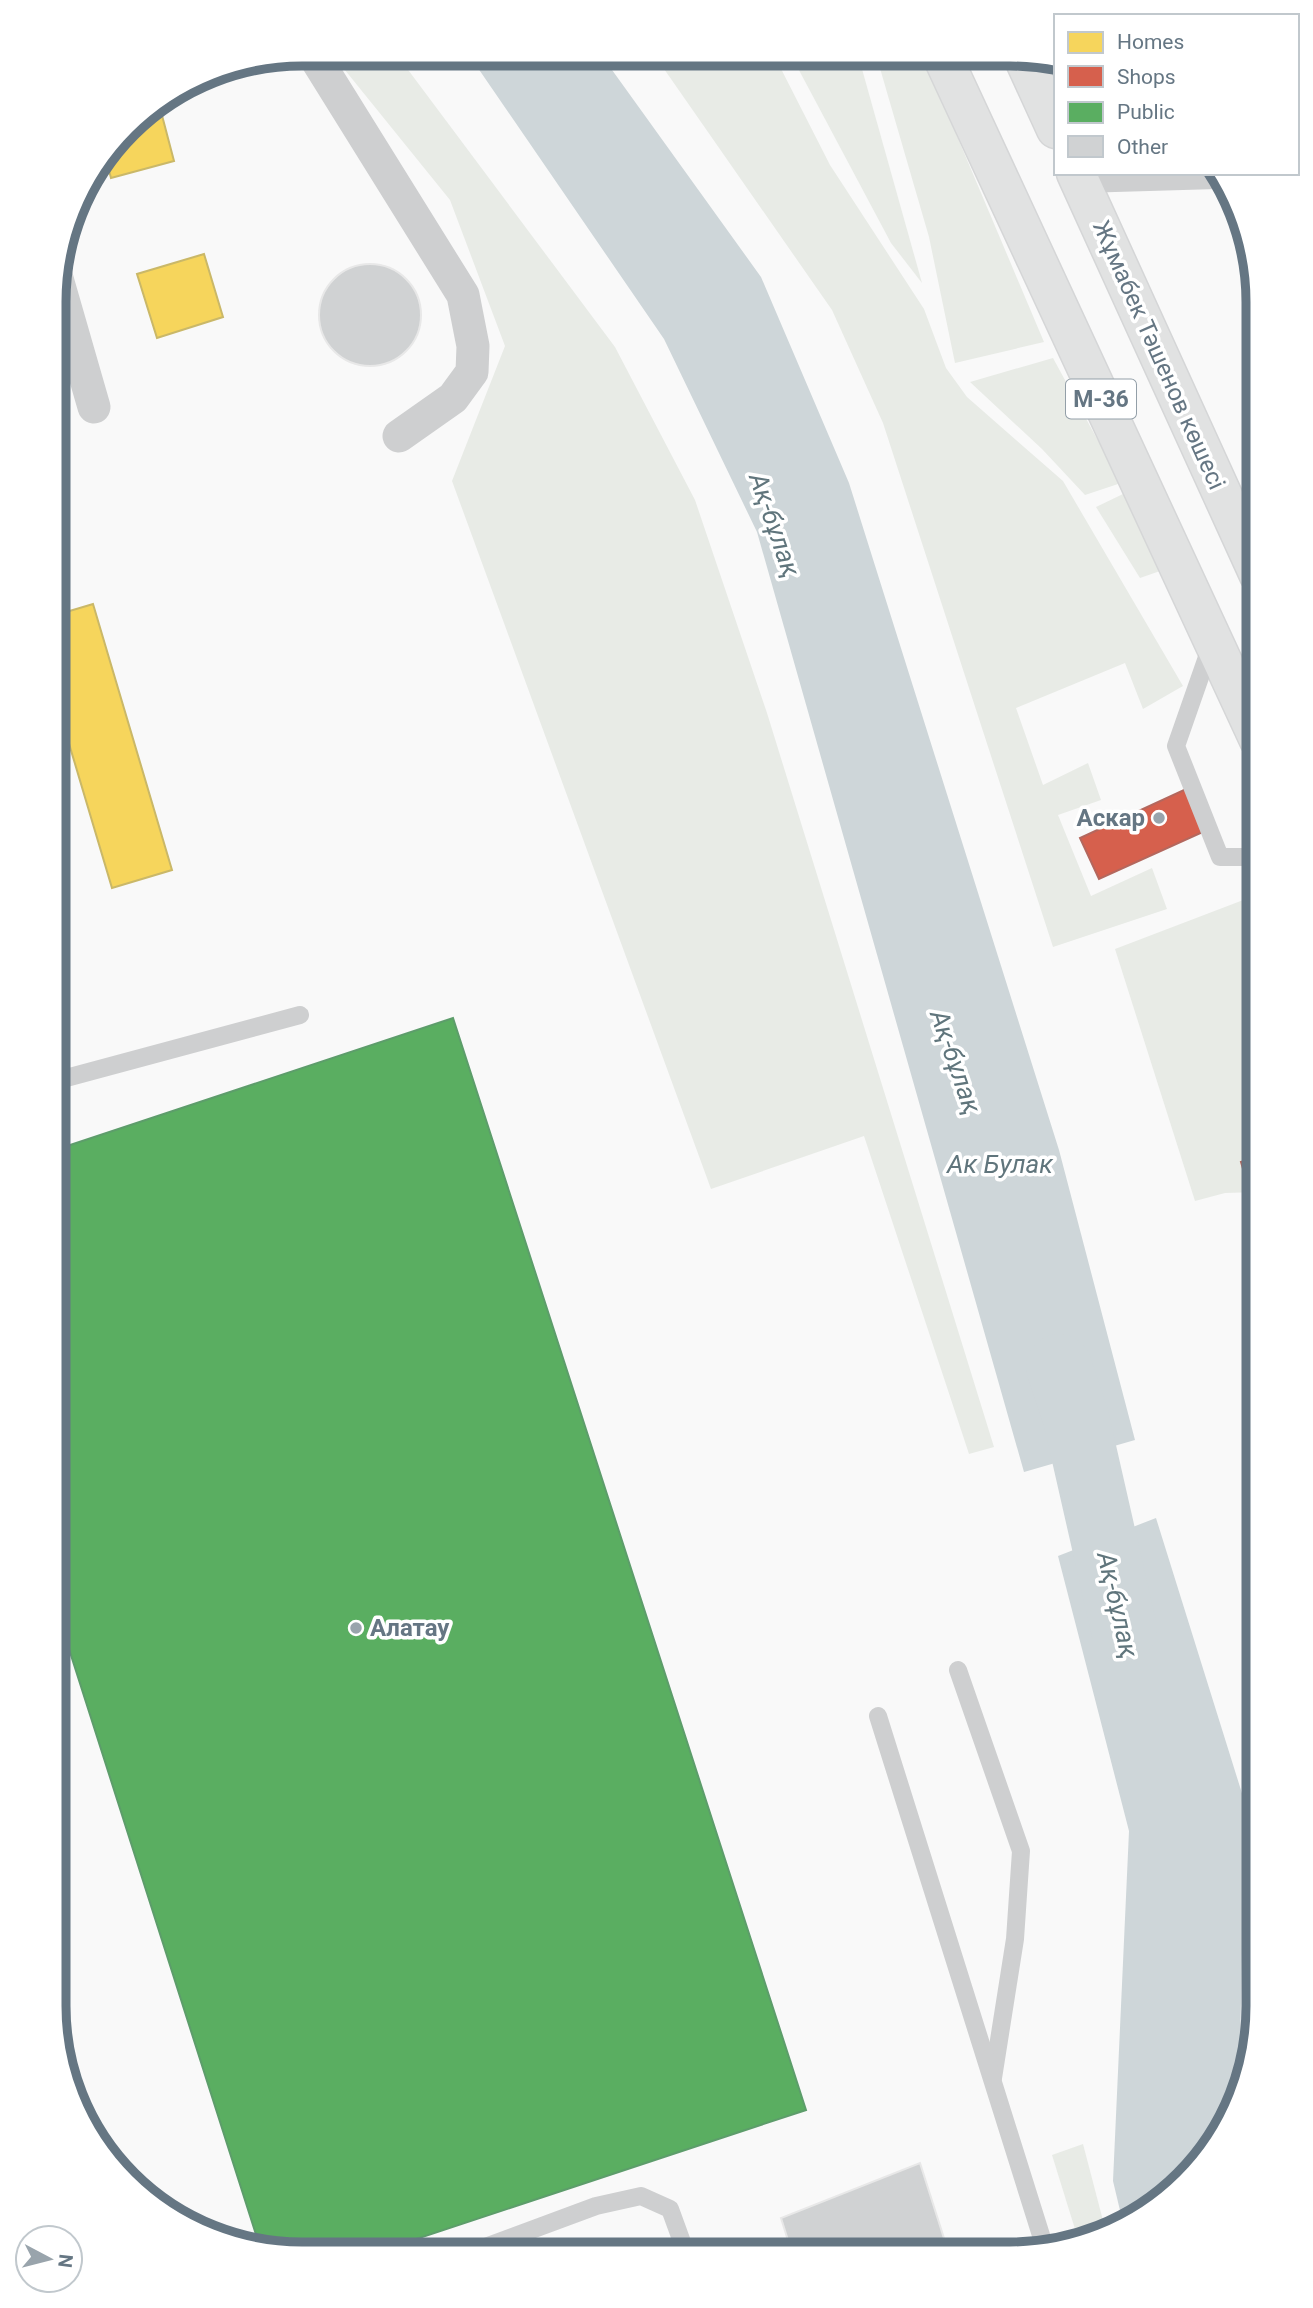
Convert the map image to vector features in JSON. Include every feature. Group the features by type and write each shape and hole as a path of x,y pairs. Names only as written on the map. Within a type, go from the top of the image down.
{"main road":[{"name":"M-36","path":"947,66 1246,712"},
{"path":"1028,67 1054,125"},
{"name":"Жұмабек Тәшенов көшесі","path":"1078,178 1246,546"}],"street":[{"path":"320,66 463,295 472,346 472,372 453,398 399,436"},
{"path":"66,310 94,407"}],"lane":[{"path":"1078,178 1212,180"},
{"path":"1213,640 1176,746 1220,857 1246,857"},
{"path":"66,1078 300,1015"},
{"path":"958,1670 1021,1851 1015,1938 993,2081"},
{"path":"878,1716 1042,2239"},
{"path":"499,2242 596,2206 641,2196 670,2209 681,2242"}],"shaded area":[{"path":"342,66 405,66 615,347 695,500 767,713 994,1447 969,1454 864,1136 711,1189 452,481 505,346 450,200"},
{"path":"662,66 780,66 830,165 924,309 946,368 967,397 1063,481 1183,686 1143,709 1125,663 1016,708 1043,785 1088,763 1101,800 1058,815 1091,896 1152,868 1167,909 1053,947 883,423 832,310"},
{"path":"797,66 860,66 862,69 922,283 891,243"},
{"path":"879,66 927,66 1044,342 955,363 929,237"},
{"path":"1053,358 1121,483 1085,495 1042,449 970,382"},
{"path":"1123,494 1163,570 1140,578 1096,507"},
{"path":"1246,899 1246,1192 1225,1193 1195,1201 1115,949"},
{"path":"1083,2144 1103,2222 1076,2232 1052,2155"}],"water":[{"name":"Ак Булак","path":"477,66 609,66 761,277 849,483 1059,1150 1135,1440 1024,1472 757,532 664,339"},
{"path":"1156,1518 1245,1803 1238,2067 1229,2096 1198,2149 1154,2193 1121,2214 1113,2181 1129,1831 1058,1556"}],"building: Homes":[{"path":"161,113 174,161 111,178 109,169 115,159"},
{"path":"204,254 223,317 157,338 137,274"},
{"path":"93,604 172,870 112,888 66,734 66,612"}],"building: Shops":[{"path":"1186,789 1205,831 1099,879 1080,838"},
{"path":"1246,1161 1246,1179 1241,1162"}],"building: Public":[{"name":"Алатау","path":"453,1018 806,2110 407,2242 302,2242 256,2236 66,1639 66,1146"}],"building: Other":[{"path":"370,264 389,268 406,279 417,296 421,315 417,334 406,351 389,362 370,366 351,362 334,351 323,334 319,315 323,296 334,279 351,268"},
{"path":"920,2163 945,2242 789,2242 781,2218"}],"waterway":[{"name":"Ақ-бұлақ","path":"1059,1367 1076,1418 1124,1629"}],"place":[{"name":"Аскар","path":"1159,818"},
{"name":"Алатау","path":"356,1628"}]}
